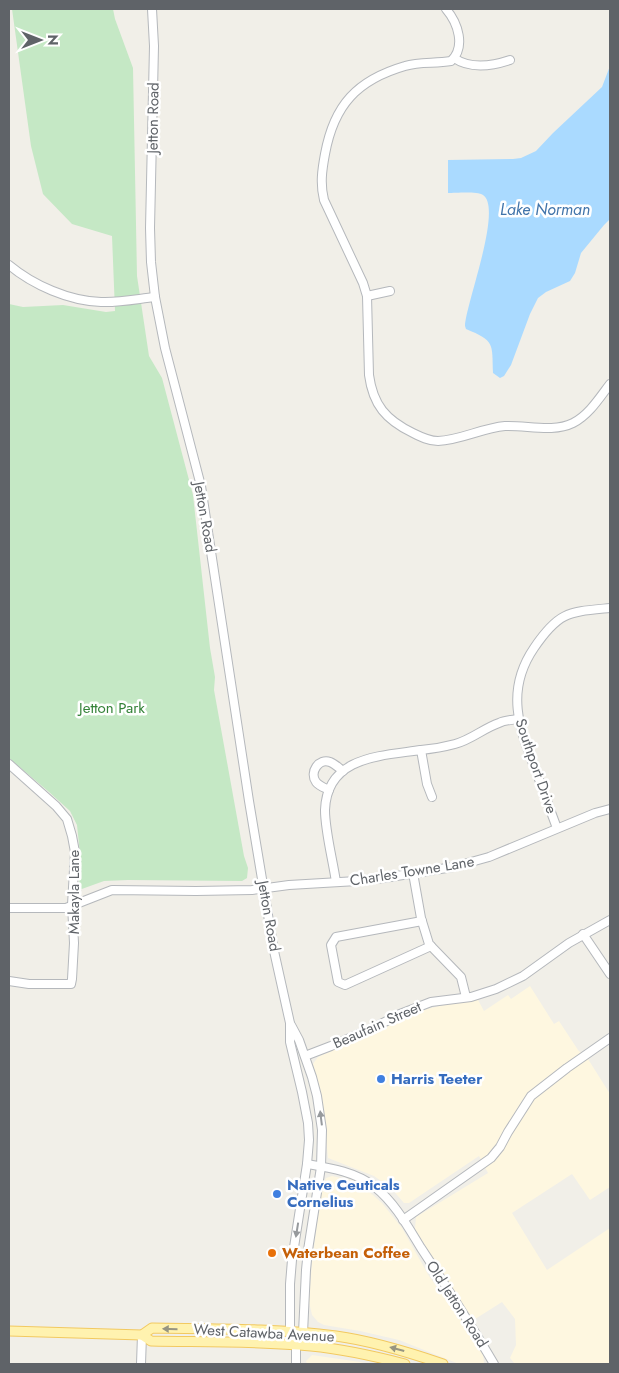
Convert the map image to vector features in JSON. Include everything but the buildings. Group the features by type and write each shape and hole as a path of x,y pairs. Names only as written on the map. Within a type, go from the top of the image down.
{"main road":[{"name":"West Catawba Avenue","path":"142,1335 152,1328 290,1332 336,1336 382,1345 443,1364"},
{"name":"West Catawba Avenue","path":"9,1331 142,1335 151,1341 296,1345 351,1351 405,1364"}],"street":[{"name":"Jetton Road","path":"152,9 154,64 150,228 154,297 164,348 201,486 249,801 274,950 290,1023 290,1042 308,1123 307,1164 292,1260 290,1332 296,1345 296,1364"},
{"path":"446,9 454,20 458,35 458,51 454,58 446,62 422,62 404,66 372,79 349,98 331,128 322,168 322,189 328,209 367,296 368,359 373,393 381,410 402,428 430,440 441,441 494,427 555,428 566,426 579,419 610,384"},
{"path":"454,58 467,64 479,65 510,60"},
{"path":"9,265 34,282 71,297 101,302 154,297"},
{"path":"367,296 390,291"},
{"name":"Southport Drive","path":"557,828 518,719 518,683 526,661 542,636 556,621 566,615 578,612 610,608"},
{"path":"336,882 325,813 329,790 344,771 357,762 372,757 456,744 498,723 518,719"},
{"path":"421,750 427,784 432,797"},
{"path":"329,790 318,784 314,779 313,774 317,765 321,762 331,762 344,771"},
{"name":"Makayla Lane","path":"9,764 56,806 67,819 75,852 72,905 74,943 71,984 29,984 9,981"},
{"name":"Charles Towne Lane","path":"9,908 66,908 112,890 252,890 264,887 375,879 413,873 489,857 610,808"},
{"path":"413,873 422,921 429,944 461,977 466,997"},
{"name":"Beaufain Street","path":"304,1056 331,1046 415,1007 496,989 523,976 583,934 610,920"},
{"path":"422,921 336,937 331,945 338,982 345,984 431,946"},
{"path":"583,934 610,974"},
{"name":"Jetton Road","path":"290,1023 299,1040 317,1096 322,1130 321,1167 308,1250 303,1333 296,1345"},
{"path":"403,1220 491,1158 500,1147 531,1096 610,1038"},
{"name":"Old Jetton Road","path":"307,1164 357,1176 384,1196 403,1220 458,1304 489,1354 492,1363"},
{"path":"141,1364 142,1335"}],"shaded area":[{"path":"530,986 554,1024 559,1021 578,1050 588,1059 610,1094 610,1187 590,1200 572,1174 512,1213 547,1270 610,1228 610,1364 515,1364 510,1358 516,1345 515,1319 502,1302 472,1321 415,1229 416,1217 488,1173 479,1156 409,1203 404,1203 391,1188 374,1176 328,1158 322,1099 313,1064 318,1057 427,1009 456,1002 478,1000 484,1011 508,995 511,999"},
{"path":"332,1176 355,1181 382,1203 402,1228 429,1276 483,1353 484,1364 459,1364 399,1340 324,1325 318,1322 312,1315 309,1302 312,1262 322,1187 326,1178"},
{"path":"312,1355 369,1364 307,1364 306,1361"}],"green space":[{"name":"Jetton Park","path":"12,9 113,9 133,68 137,276 149,356 162,378 193,495 215,677 214,690 244,856 248,868 247,878 242,881 104,881 79,890 80,854 77,825 70,811 9,758 9,304 23,307 63,305 106,312 115,311 112,236 72,224 43,194 31,146"}],"water":[{"name":"Lake Norman","path":"610,66 610,219 581,253 575,273 570,281 546,292 538,298 511,365 504,376 500,378 493,373 490,344 487,340 466,329 465,326 486,236 489,218 488,203 483,195 480,194 448,193 448,160 513,159 521,158 536,151 602,87"}],"place":[{"name":"Harris Teeter","path":"381,1079"},
{"name":"Native Ceuticals Cornelius","path":"277,1194"},
{"name":"Waterbean Coffee","path":"272,1253"}]}
